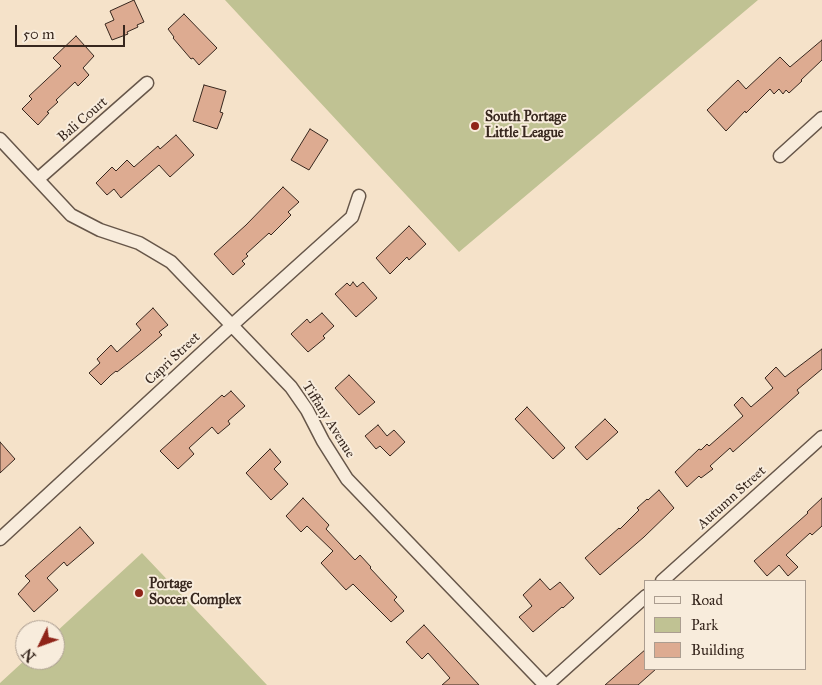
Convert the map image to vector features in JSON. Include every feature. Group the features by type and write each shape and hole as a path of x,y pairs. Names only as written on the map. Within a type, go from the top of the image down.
{"street":[{"name":"Bali Court","path":"38,180 148,83"},
{"path":"780,156 822,118"},
{"name":"Tiffany Avenue","path":"0,139 71,215 100,230 139,243 171,262 291,387 307,410 323,442 348,479 546,685"},
{"name":"Capri Street","path":"0,539 352,217 359,196"},
{"name":"Autumn Street","path":"663,580 822,437"},
{"path":"546,685 644,598"}],"green space":[{"name":"South Portage Little League","path":"225,0 758,0 459,252"},
{"name":"Portage Soccer Complex","path":"142,553 267,685 0,685 15,669 65,670 65,624"}],"building":[{"path":"134,0 144,22 127,32 128,34 112,40 105,24 114,20 110,11"},
{"path":"184,14 217,48 199,65 193,58 191,59 173,38 168,29"},
{"path":"76,36 94,56 83,68 89,75 78,86 75,82 56,100 58,102 47,112 49,113 38,125 22,109 32,99 29,96 61,66 53,58"},
{"path":"822,40 822,60 789,93 786,90 783,94 779,89 774,94 770,89 726,131 707,110 738,80 746,89 780,57 790,67"},
{"path":"204,85 226,91 220,112 223,113 217,129 193,121"},
{"path":"310,129 328,140 309,170 291,160"},
{"path":"176,135 194,155 170,177 159,165 121,198 114,189 107,195 96,183 112,167 116,171 127,160 134,167 158,146 160,149"},
{"path":"283,187 299,202 288,212 291,215 271,235 269,233 246,254 248,256 242,261 245,264 233,275 214,254"},
{"path":"409,226 426,244 409,260 407,257 390,274 376,258"},
{"path":"353,282 357,287 363,282 377,298 356,317 335,294 347,283 350,286"},
{"path":"153,308 168,325 159,332 162,335 101,385 89,373 100,363 97,359 111,345 117,352 141,330 136,324"},
{"path":"322,313 334,326 323,336 325,338 308,352 291,334 307,319 310,323"},
{"path":"822,349 822,369 797,390 799,393 733,452 730,448 710,466 713,469 701,478 699,476 687,487 675,472 699,449 701,450 707,444 709,446 743,416 734,405 742,397 751,407 773,388 765,378 776,367 785,377"},
{"path":"349,375 375,402 359,415 335,388"},
{"path":"231,391 245,406 228,421 230,424 218,434 212,427 189,448 194,454 178,469 160,451 222,395 224,397"},
{"path":"527,407 565,448 553,459 515,419"},
{"path":"605,419 618,432 587,460 575,447"},
{"path":"378,425 387,436 394,430 405,442 390,456 380,446 376,449 365,436"},
{"path":"0,442 15,459 0,473"},
{"path":"270,449 281,462 274,469 288,484 271,500 246,473"},
{"path":"659,490 674,508 600,575 585,558 620,529 639,510 637,508"},
{"path":"303,498 329,525 326,529 355,560 360,555 397,597 394,600 404,611 391,622 353,584 346,590 321,563 333,551 307,526 301,532 286,516"},
{"path":"822,498 822,526 812,535 810,533 786,555 798,567 788,576 779,565 767,576 754,561"},
{"path":"80,527 94,543 67,566 64,562 47,578 58,590 34,612 18,594 30,581 25,576"},
{"path":"540,579 550,590 560,582 574,598 533,632 519,617 532,606 523,595"},
{"path":"424,625 479,685 442,685 450,678 428,653 422,659 406,642"},
{"path":"644,651 644,670 655,670 638,685 605,685"}],"place":[{"name":"South Portage Little League","path":"475,126"},
{"name":"Portage Soccer Complex","path":"139,593"}]}
